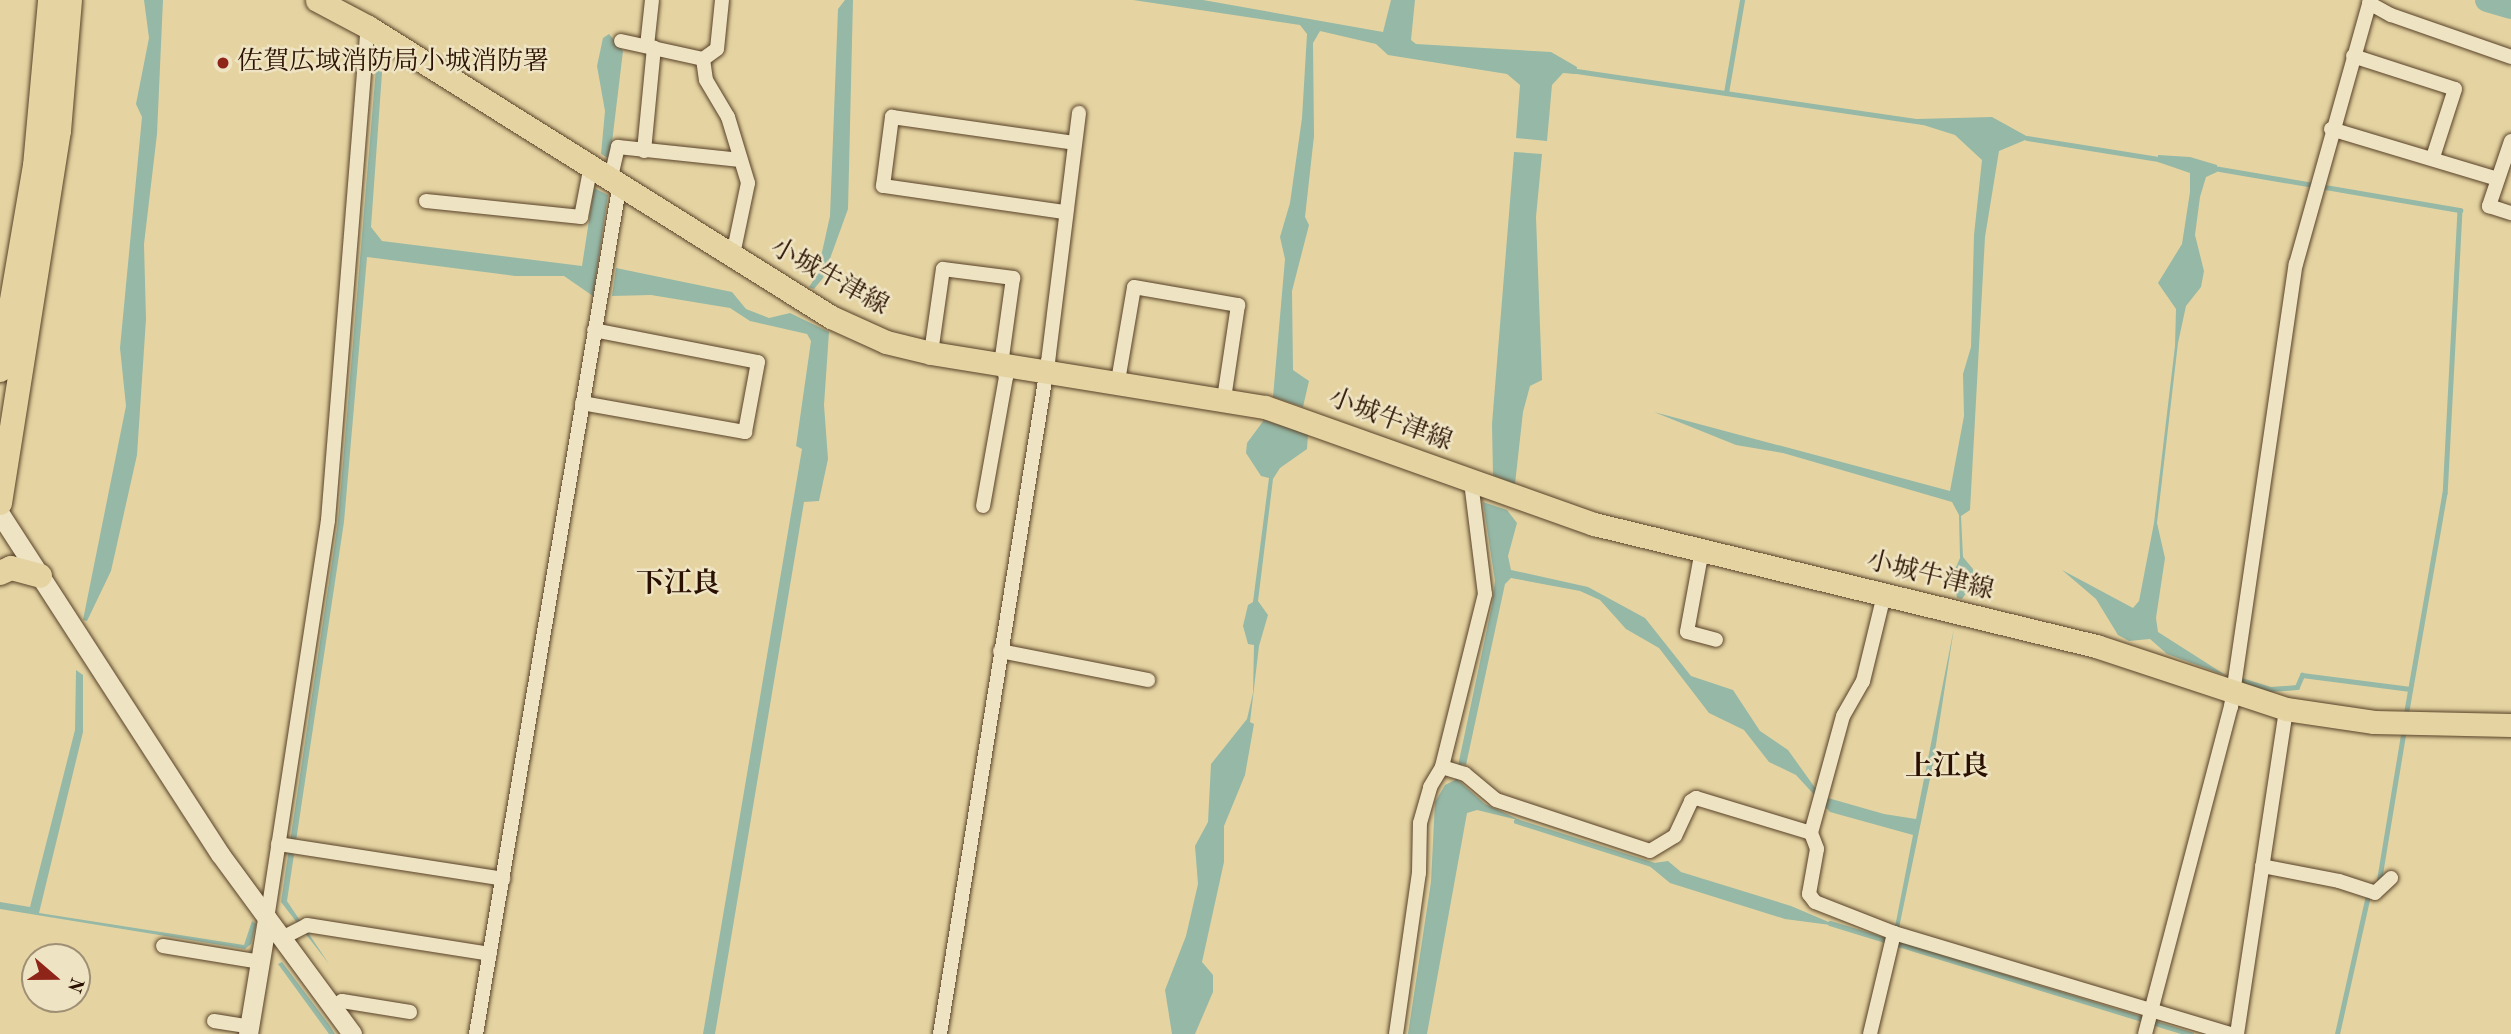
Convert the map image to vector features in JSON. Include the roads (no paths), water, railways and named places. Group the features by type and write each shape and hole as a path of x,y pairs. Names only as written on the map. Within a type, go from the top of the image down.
{"highway":[{"path":"0,370 37,154 50,0"},
{"path":"0,503 59,131 70,0"},
{"path":"0,573 11,568 40,576"}],"main road":[{"name":"小城牛津線","path":"317,0 368,27 831,317 886,342 931,354 1224,399 1301,417 1471,482 1594,524 2235,682 2286,709 2363,721 2511,725"}],"street":[{"path":"644,151 652,0"},
{"path":"621,41 702,59 717,49 722,0"},
{"path":"2148,1023 2235,682 2296,264 2312,192 2369,1 2391,15 2511,57"},
{"path":"214,1021 249,1030 261,962 328,520 368,27"},
{"path":"2331,129 2431,162 2455,89 2353,56"},
{"path":"702,59 706,80 728,117 748,183 733,255"},
{"path":"940,1034 1043,370 1079,113"},
{"path":"1064,212 883,186 892,117 1074,143"},
{"path":"2511,141 2489,206 2511,213"},
{"path":"476,1034 594,330 616,180 618,148 740,160"},
{"path":"2432,157 2498,179"},
{"path":"426,201 581,217 591,165"},
{"path":"931,354 943,269 1013,278 1001,364 1006,377 983,506"},
{"path":"1118,382 1134,287 1238,304 1224,399"},
{"path":"582,403 746,432 758,362 594,330"},
{"path":"1396,1034 1419,873 1420,823 1430,787 1446,768 1485,594 1471,482"},
{"path":"0,514 145,742 267,919 295,932 490,954"},
{"path":"1702,550 1687,632 1716,640"},
{"path":"1884,594 1863,681 1843,716 1811,833 1816,849 1809,894 1815,902 1894,933 2148,1023 2230,1034"},
{"path":"999,650 1148,680"},
{"path":"2237,1034 2286,709"},
{"path":"1446,768 1465,774 1496,800 1650,851 1664,846 1675,836 1691,801 1696,798 1811,833"},
{"path":"278,844 503,879"},
{"path":"2262,866 2369,891 2391,878"},
{"path":"295,932 352,1034"},
{"path":"1870,1034 1894,933"},
{"path":"163,946 261,962"},
{"path":"335,1005 342,1001 410,1012"}],"waterway":[{"path":"1726,93 1742,0"},
{"path":"2487,0 2511,7"},
{"path":"1570,70 1922,122"},
{"path":"2027,138 2164,160"},
{"path":"2214,168 2460,210 2445,493 2407,711"},
{"path":"2238,679 2270,689 2297,687 2302,675 2410,689"},
{"path":"2379,880 2403,735"},
{"path":"1516,821 1655,865"},
{"path":"2337,1034 2368,895"},
{"path":"1830,923 2191,1034"}],"place":[{"name":"佐賀広域消防局小城消防署","path":"223,63"}],"district":[{"name":"下江良","path":"678,585"},
{"name":"上江良","path":"1947,768"}]}
